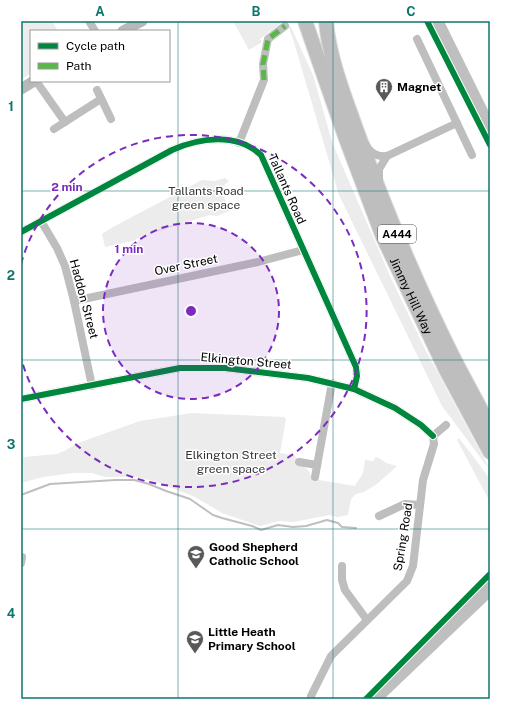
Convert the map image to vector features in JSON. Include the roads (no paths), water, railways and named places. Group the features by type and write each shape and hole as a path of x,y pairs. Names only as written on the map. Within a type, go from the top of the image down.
{"highway":[{"name":"Jimmy Hill Way","path":"305,21 382,237 446,370 490,452"},
{"name":"Jimmy Hill Way","path":"326,21 331,50 346,103 382,198 424,296 452,355 490,428"}],"main road":[{"path":"125,30 142,21"},
{"path":"21,89 33,82"}],"street":[{"path":"89,21 94,30"},
{"path":"239,143 264,80 263,64 268,39 285,26"},
{"path":"417,39 472,155"},
{"path":"36,82 65,122"},
{"path":"97,90 111,119"},
{"path":"54,129 101,99"},
{"name":"Jimmy Hill Way","path":"346,103 367,148 377,156 387,156"},
{"path":"387,156 457,124"},
{"name":"Tallants Road","path":"21,232 185,144 210,139 226,140 254,149 260,155 356,367 357,376 354,389"},
{"name":"Jimmy Hill Way","path":"382,198 378,177 379,169 387,156"},
{"name":"Haddon Street","path":"42,221 65,266 92,386"},
{"name":"Over Street","path":"74,301 258,262 293,254 303,250"},
{"name":"Elkington Street","path":"21,399 180,368 225,368 294,375 354,389 395,408 421,425 433,436"},
{"path":"315,478 332,383"},
{"path":"433,436 446,425"},
{"name":"Spring Road","path":"311,696 331,656 407,581 410,576 413,566 423,480 434,444 433,436"},
{"path":"298,462 317,465"},
{"path":"379,516 405,504 420,505"},
{"path":"342,566 342,580 345,590 367,620"}],"waterway":[{"path":"21,495 50,484 134,480 190,499 213,515 261,530 278,525 293,527 306,526 327,520 338,523 342,527 356,528"}],"place":[{"name":"Magnet","path":"384,102"},
{"name":"Good Shepherd Catholic School","path":"196,569"},
{"name":"Little Heath Primary School","path":"195,654"}],"park label":[{"name":"Tallants Road green space","path":"206,198"},
{"name":"Elkington Street green space","path":"231,462"}]}
